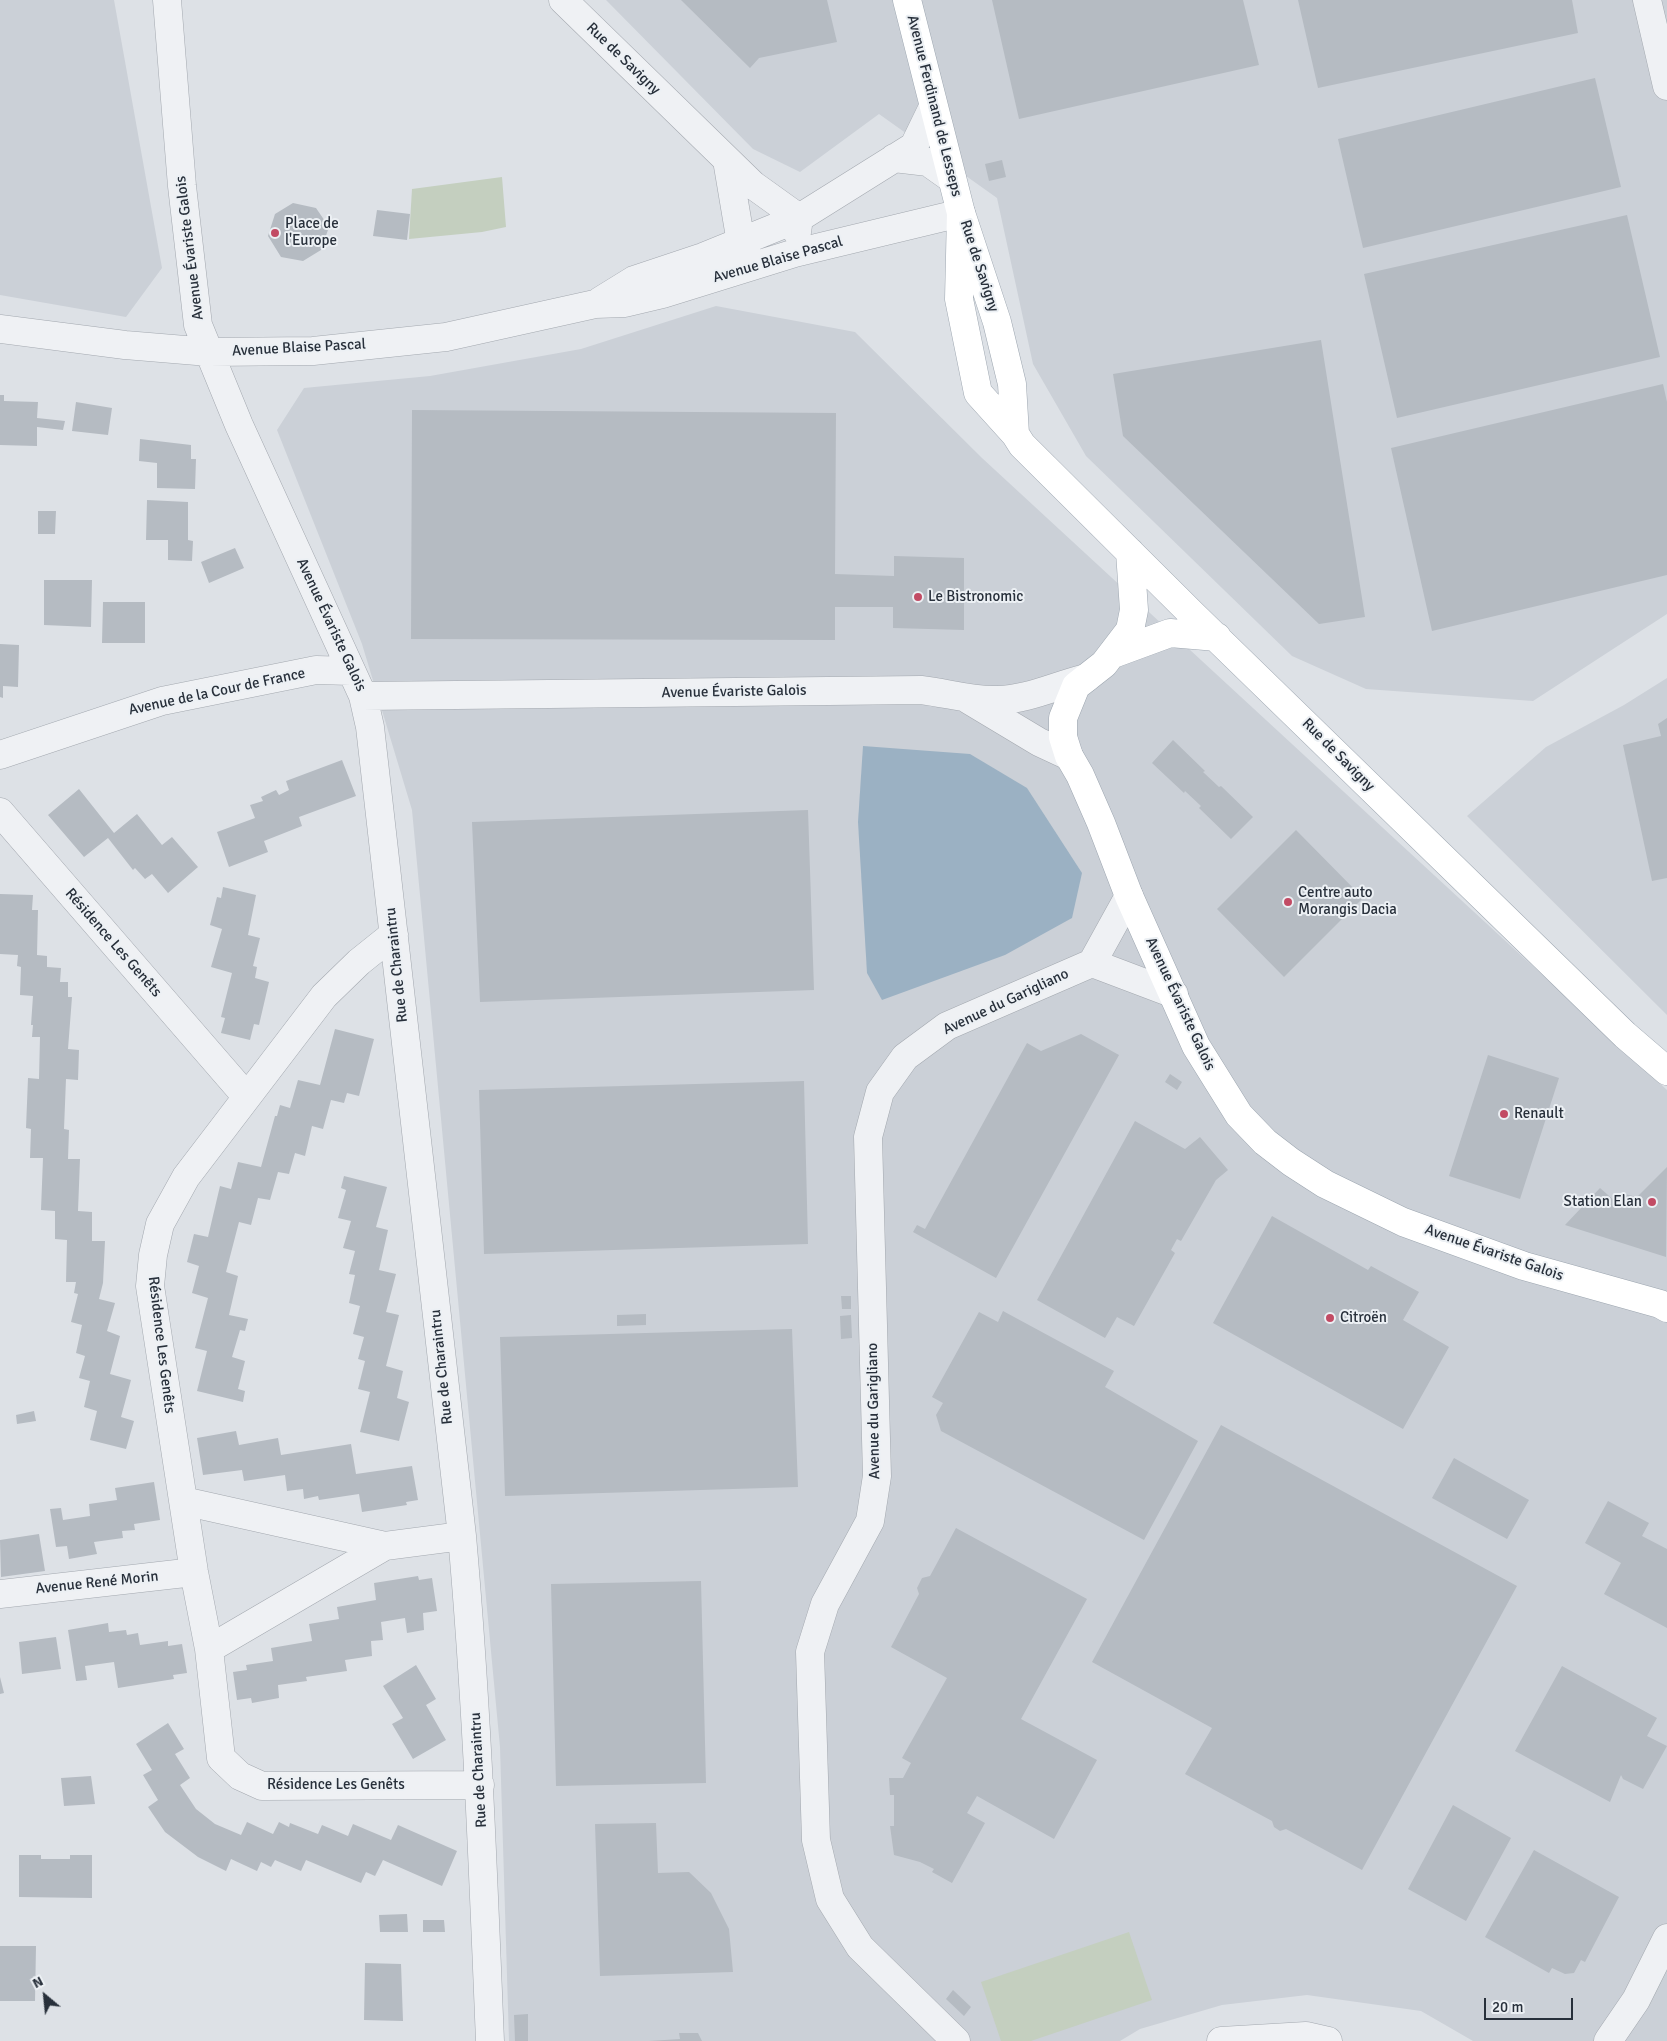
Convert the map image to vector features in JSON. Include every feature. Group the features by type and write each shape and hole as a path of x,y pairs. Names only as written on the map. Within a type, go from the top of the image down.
{"main road":[{"name":"Avenue Ferdinand de Lesseps","path":"907,0 961,213"},
{"name":"Rue de Savigny","path":"961,213 997,322 1012,384 1015,434 1022,445 1426,843 1625,1035 1667,1071"},
{"name":"Avenue Évariste Galois","path":"1130,552 1134,610 1130,630 1104,664 1076,686 1064,718 1063,737 1068,756 1080,775 1129,896 1196,1046 1239,1115 1265,1142 1299,1168 1325,1184 1403,1222 1524,1266 1660,1304 1667,1308"},
{"path":"1110,655 1170,633 1217,637"}],"street":[{"name":"Avenue Évariste Galois","path":"167,0 182,186 198,324 239,425 362,696 921,690 968,699 999,700 1034,694 1086,678"},
{"name":"Rue de Savigny","path":"562,0 753,185 799,218"},
{"path":"1647,0 1667,86"},
{"name":"Avenue Blaise Pascal","path":"747,254 799,218 914,146 933,108"},
{"path":"894,158 928,162 952,179"},
{"path":"727,160 747,254"},
{"name":"Avenue Blaise Pascal","path":"0,329 125,345 210,352 313,351 446,337 595,304 634,280 747,254 795,253 961,213"},
{"path":"795,253 799,218"},
{"name":"Avenue de la Cour de France","path":"0,755 162,701 316,670 351,671"},
{"name":"Rue de Charaintru","path":"362,696 372,745 462,1536 473,1665 480,1785 490,2041"},
{"name":"Avenue Évariste Galois","path":"968,699 1038,742 1068,756"},
{"name":"Résidence Les Genêts","path":"0,812 246,1096"},
{"path":"1129,896 1092,963 1174,994"},
{"name":"Résidence Les Genêts","path":"394,934 359,962 324,996 186,1177 160,1224 153,1255 150,1286 194,1572 209,1649 221,1758 240,1776 262,1786 480,1785"},
{"name":"Avenue du Garigliano","path":"956,2041 860,1947 830,1899 816,1840 810,1652 825,1604 870,1520 877,1476 868,1137 880,1092 905,1056 947,1026 1092,963"},
{"path":"183,1501 385,1546 462,1536"},
{"path":"209,1649 385,1546"},
{"name":"Avenue René Morin","path":"0,1594 194,1572"},
{"path":"1608,2041 1636,2000 1667,1938"},
{"path":"1221,2041 1306,2036 1328,2041"}],"shaded area":[{"path":"0,0 114,0 162,268 126,317 0,295"},
{"path":"606,0 1667,0 1667,614 1533,701 1366,689 1292,656 1086,456 1033,364 997,198 879,114 800,172 753,149"},
{"path":"716,306 855,332 982,458 1667,1090 1667,2041 1473,2041 1421,2011 1307,1995 1222,2005 1140,2029 1120,2041 509,2041 500,1747 412,810 362,644 277,430 304,388 430,376 581,349"},
{"path":"1667,678 1667,1015 1467,816 1546,747 1624,705"}],"green space":[{"path":"502,177 506,227 482,232 409,239 412,189"},
{"path":"1129,1932 1152,2000 1031,2041 1001,2041 981,1982"}],"water":[{"path":"863,746 970,754 1027,788 1082,873 1072,918 1005,955 882,1000 867,973 858,822"}],"building":[{"path":"681,0 827,0 837,42 759,58 750,68"},
{"path":"992,0 1243,0 1259,65 1019,119"},
{"path":"1298,0 1572,0 1578,33 1318,88"},
{"path":"1595,78 1621,187 1363,248 1338,139"},
{"path":"1002,160 1006,177 989,181 985,164"},
{"name":"Place de l'Europe","path":"293,203 316,208 329,227 321,250 303,261 281,257 268,236 275,214"},
{"path":"377,210 410,214 407,240 373,236"},
{"path":"1627,215 1660,357 1397,418 1364,274"},
{"path":"1321,340 1365,617 1319,624 1123,436 1113,374"},
{"path":"1663,384 1667,402 1667,575 1432,631 1391,448"},
{"path":"0,395 4,395 4,401 38,402 37,418 65,421 63,430 37,427 37,446 0,445"},
{"path":"76,402 112,408 108,435 72,431"},
{"path":"412,410 836,413 835,574 894,576 894,556 964,558 964,630 893,628 893,607 835,607 835,640 411,639"},
{"path":"140,439 191,445 191,459 196,459 195,489 157,488 157,463 139,461"},
{"path":"147,500 188,502 188,540 193,541 192,561 168,560 168,540 146,540"},
{"path":"38,511 56,511 55,534 38,534"},
{"path":"235,548 244,568 209,583 201,562"},
{"path":"44,580 92,580 91,627 44,625"},
{"path":"103,602 145,602 145,643 102,643"},
{"path":"0,644 19,645 18,687 3,686 3,698 0,697"},
{"path":"1667,718 1667,878 1652,881 1623,745 1661,736 1658,724"},
{"path":"1173,740 1205,771 1203,772 1219,787 1221,786 1253,817 1231,839 1199,808 1201,806 1152,763"},
{"path":"342,760 356,796 299,817 302,826 264,841 268,852 229,867 217,832 255,818 250,805 263,801 261,797 276,790 279,795 289,790 286,781"},
{"path":"79,789 114,833 137,814 162,845 172,837 198,867 168,893 152,874 145,879 135,868 133,870 108,838 84,857 48,815"},
{"path":"808,810 814,990 480,1002 472,822"},
{"path":"1296,830 1363,898 1284,977 1217,909"},
{"path":"223,887 256,895 248,935 260,938 253,966 257,967 255,978 269,982 259,1025 254,1024 250,1040 221,1033 225,1018 221,1017 232,973 211,967 222,929 210,925 217,897 221,898"},
{"path":"0,894 33,895 32,910 38,910 37,955 47,956 47,967 61,968 60,982 68,982 68,997 72,997 68,1049 79,1050 78,1080 66,1079 64,1129 69,1130 68,1159 80,1159 78,1211 92,1212 92,1241 105,1241 103,1283 99,1299 115,1303 107,1331 120,1336 110,1374 131,1380 121,1417 134,1421 126,1449 90,1440 97,1411 84,1407 90,1381 79,1378 85,1356 76,1353 82,1325 71,1322 78,1294 74,1293 76,1282 66,1282 67,1240 55,1239 55,1211 41,1210 43,1158 30,1158 31,1129 26,1128 28,1078 39,1079 40,1037 32,1037 33,996 20,995 21,967 17,966 18,955 0,954"},
{"path":"335,1029 374,1039 359,1096 347,1093 344,1103 331,1100 323,1129 312,1126 305,1156 295,1153 289,1174 278,1172 270,1200 258,1198 251,1225 239,1222 226,1272 238,1276 229,1315 248,1319 245,1331 240,1330 232,1357 245,1361 238,1389 245,1391 243,1402 197,1391 207,1351 195,1348 208,1298 192,1293 199,1266 187,1262 194,1234 208,1237 220,1186 231,1189 238,1162 261,1167 275,1116 277,1116 280,1105 290,1108 298,1080 320,1085"},
{"path":"1081,1034 1119,1055 996,1278 913,1232 917,1225 925,1229 1027,1043 1041,1051"},
{"path":"1488,1055 1559,1078 1520,1199 1449,1176"},
{"path":"1170,1074 1182,1082 1177,1090 1165,1082"},
{"path":"804,1081 808,1244 484,1254 479,1090"},
{"path":"1135,1121 1185,1149 1200,1137 1228,1170 1216,1180 1181,1241 1177,1239 1171,1250 1175,1253 1134,1326 1117,1317 1105,1338 1037,1300"},
{"path":"1667,1167 1666,1257 1565,1225 1600,1188 1616,1202 1625,1194 1637,1197"},
{"path":"344,1176 387,1187 376,1227 388,1230 379,1270 396,1274 386,1312 399,1315 386,1366 403,1371 397,1398 409,1402 399,1441 360,1432 370,1392 358,1389 365,1361 358,1359 364,1337 353,1334 360,1306 349,1303 355,1275 349,1274 355,1251 343,1248 351,1221 338,1218 346,1190 341,1188"},
{"path":"1272,1216 1368,1270 1371,1266 1419,1292 1403,1320 1449,1347 1403,1429 1213,1323"},
{"path":"841,1296 851,1296 851,1309 842,1309"},
{"path":"1003,1311 1114,1371 1105,1387 1198,1441 1144,1540 941,1431 936,1415 943,1403 932,1397 979,1312 998,1322"},
{"path":"646,1314 646,1325 617,1326 617,1315"},
{"path":"851,1315 852,1338 841,1339 840,1316"},
{"path":"792,1329 798,1487 505,1496 500,1337"},
{"path":"34,1411 36,1421 17,1424 16,1415"},
{"path":"1221,1425 1517,1586 1362,1870 1286,1829 1280,1831 1274,1827 1272,1821 1185,1774 1212,1728 1092,1662"},
{"path":"236,1431 239,1445 278,1438 281,1455 351,1444 356,1474 412,1466 418,1500 406,1502 407,1505 362,1512 359,1494 319,1500 318,1496 304,1499 303,1489 287,1491 285,1475 244,1481 242,1470 203,1475 197,1438"},
{"path":"1454,1458 1529,1500 1507,1539 1432,1498"},
{"path":"154,1482 160,1520 134,1524 135,1530 122,1531 123,1538 94,1542 97,1554 69,1559 67,1546 56,1547 50,1509 61,1508 63,1520 90,1516 89,1504 117,1500 115,1488"},
{"path":"1608,1501 1649,1523 1642,1536 1667,1549 1667,1628 1604,1594 1621,1563 1585,1543"},
{"path":"956,1528 1087,1599 1021,1719 1097,1760 1054,1839 977,1796 967,1813 985,1823 952,1883 932,1872 934,1869 920,1862 894,1855 890,1826 894,1826 894,1795 890,1795 889,1778 903,1778 911,1763 902,1758 947,1678 891,1647 919,1594 917,1588 922,1578 930,1576"},
{"path":"39,1534 45,1571 1,1577 0,1540"},
{"path":"418,1576 419,1580 432,1578 437,1611 423,1613 424,1630 407,1633 405,1618 381,1622 383,1640 371,1641 372,1656 345,1660 347,1671 306,1677 307,1681 278,1685 279,1698 252,1703 251,1698 237,1700 233,1672 247,1670 246,1665 273,1661 271,1648 312,1641 309,1624 339,1619 337,1607 376,1600 374,1583"},
{"path":"701,1581 706,1783 556,1786 551,1584"},
{"path":"108,1623 109,1632 126,1630 127,1635 138,1633 140,1645 168,1641 168,1646 182,1644 187,1673 173,1675 174,1679 118,1688 114,1662 85,1666 87,1680 76,1681 68,1630"},
{"path":"56,1637 61,1669 22,1674 19,1642"},
{"path":"416,1665 436,1699 426,1705 446,1740 413,1759 392,1724 403,1718 383,1686"},
{"path":"1562,1666 1657,1718 1647,1736 1667,1746 1643,1789 1623,1779 1621,1775 1610,1802 1515,1751"},
{"path":"0,1677 4,1693 0,1694"},
{"path":"168,1723 184,1749 175,1754 190,1778 180,1785 196,1809 215,1824 241,1835 247,1822 273,1834 279,1822 289,1827 290,1823 318,1834 322,1825 348,1836 353,1824 391,1840 398,1825 457,1851 442,1886 383,1860 375,1876 366,1872 361,1883 306,1860 301,1871 275,1860 271,1867 261,1862 257,1871 231,1859 226,1871 198,1857 165,1832 148,1807 158,1800 143,1775 152,1770 136,1744"},
{"path":"91,1776 95,1804 64,1806 61,1778"},
{"path":"1453,1805 1511,1838 1466,1921 1408,1889"},
{"path":"656,1823 658,1873 689,1872 711,1893 729,1929 733,1972 600,1976 595,1824"},
{"path":"1534,1850 1619,1897 1585,1962 1581,1960 1574,1973 1565,1974 1552,1968 1549,1973 1485,1937"},
{"path":"19,1855 41,1855 41,1859 70,1859 70,1855 92,1855 92,1898 19,1897"},
{"path":"407,1914 408,1932 380,1932 379,1915"},
{"path":"423,1920 444,1920 445,1932 423,1932"},
{"path":"0,1946 36,1946 35,2001 0,2001"},
{"path":"365,1963 401,1964 403,2021 364,2020"},
{"path":"953,1990 971,2007 964,2016 946,1999"},
{"path":"528,2014 528,2041 515,2041 514,2015"},
{"path":"679,2033 698,2033 702,2041 649,2041 680,2039"}],"place":[{"name":"Place de l'Europe","path":"275,233"},
{"name":"Le Bistronomic","path":"918,597"},
{"name":"Centre auto Morangis Dacia","path":"1288,902"},
{"name":"Renault","path":"1504,1114"},
{"name":"Station Elan","path":"1652,1202"},
{"name":"Citroën","path":"1330,1318"}]}
